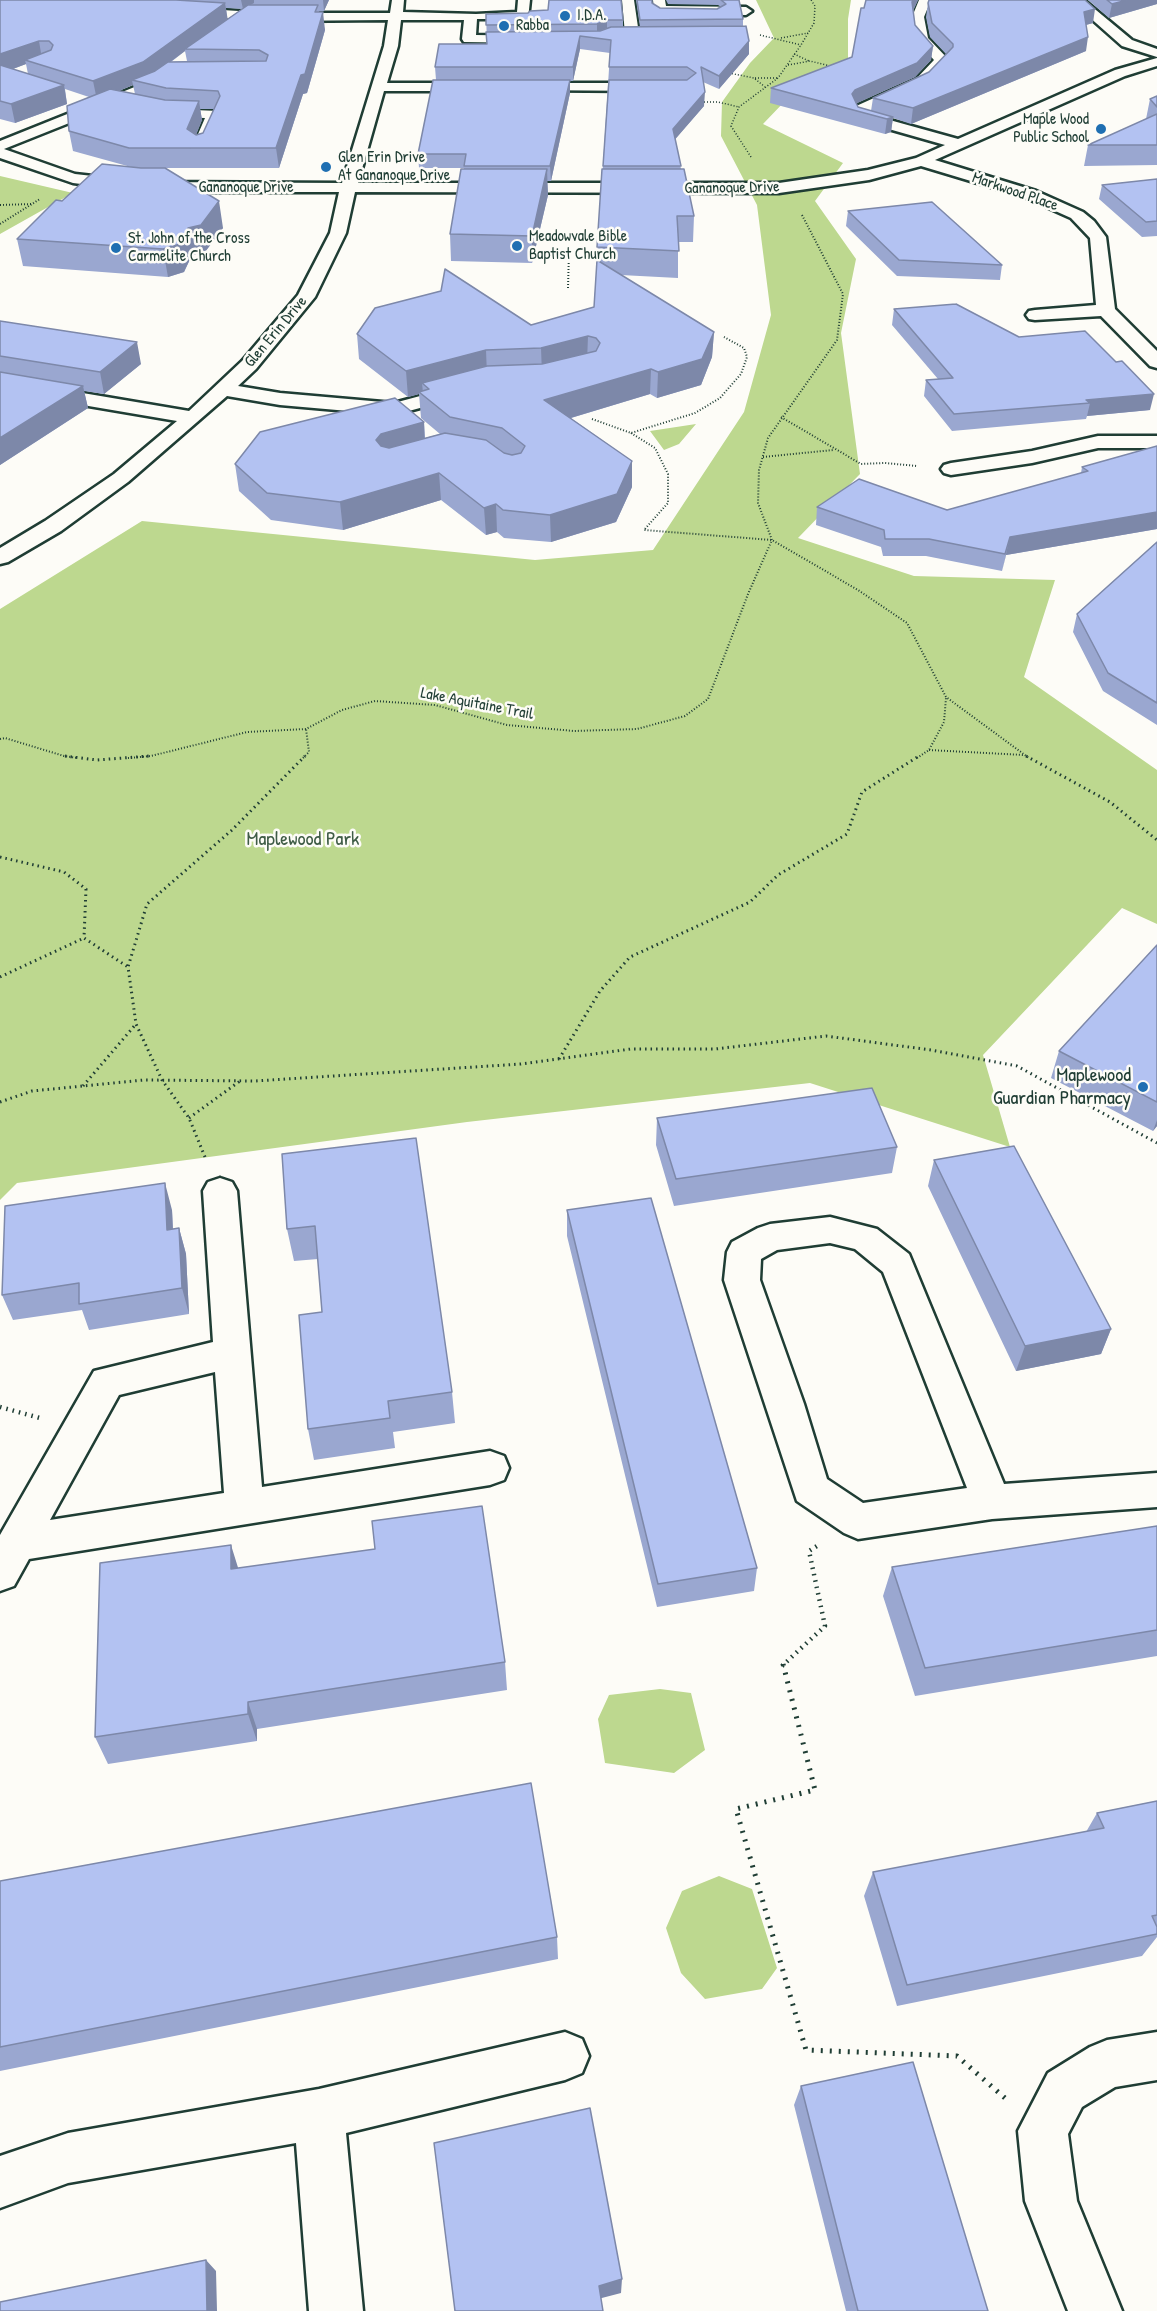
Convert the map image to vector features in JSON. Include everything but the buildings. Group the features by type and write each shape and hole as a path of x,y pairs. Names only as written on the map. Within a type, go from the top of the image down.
{"street":[{"path":"165,0 162,6 168,11 249,15 395,17 523,16 524,0"},
{"path":"233,27 249,15 259,0"},
{"name":"Glen Erin Drive","path":"3,552 53,526 122,478 224,390 249,365 306,297 338,232 348,188 391,46 398,0"},
{"path":"475,0 469,39 552,38"},
{"path":"615,34 638,34 628,0"},
{"path":"659,0 660,10 746,11"},
{"path":"925,0 918,17 922,39 942,60 921,82 859,110 862,117 959,144"},
{"path":"1076,0 1127,43 1157,53"},
{"name":"Gananoque Drive","path":"0,153 73,178 146,187 779,188 869,175 921,161 1120,73 1157,62"},
{"path":"0,146 152,85 169,74 189,68"},
{"path":"378,87 487,87"},
{"path":"511,87 686,87"},
{"path":"78,100 169,113 214,114 200,148"},
{"name":"Markwood Place","path":"921,161 1030,194 1077,215 1098,237 1106,310"},
{"path":"1035,315 1106,310 1157,362"},
{"path":"0,385 193,418"},
{"path":"224,390 280,399 394,409 475,387"},
{"path":"394,409 411,423"},
{"path":"951,469 1032,457 1098,442 1157,442"},
{"path":"220,1191 244,1505"},
{"path":"992,1502 897,1264 866,1238 830,1230 770,1237 744,1252 742,1280 785,1404 811,1490 858,1521 992,1502 1157,1490"},
{"path":"8,1558 107,1382 232,1353"},
{"path":"8,1558 244,1505 490,1468"},
{"path":"0,2182 68,2158 319,2114 566,2056"},
{"path":"1095,2311 1051,2201 1043,2131 1065,2090 1107,2064 1157,2056"},
{"path":"319,2114 336,2311"}],"path":[{"path":"777,39 808,33"},
{"path":"760,35 801,45"},
{"path":"795,54 810,61 843,69"},
{"path":"788,65 810,61"},
{"path":"739,107 718,102 686,101 686,87 719,71 754,78 778,78"},
{"path":"754,78 765,87"},
{"path":"0,224 73,178"},
{"path":"0,205 33,204"},
{"path":"568,288 569,252"},
{"path":"631,433 695,414 720,398 741,374 747,357 744,348 724,337"},
{"path":"772,540 758,503 759,470 768,438 837,340"},
{"path":"781,417 833,450 861,464 885,463 951,469"},
{"path":"592,419 631,433 656,448 668,474 668,503 644,530 772,540 858,590 907,623 946,698 1024,755 1110,802 1157,840"},
{"path":"763,457 833,450"},
{"name":"Lake Aquitaine Trail","path":"306,729 342,710 375,702 435,705 507,725 574,731 637,729 685,716 708,699 748,594 772,540"},
{"path":"559,1059 600,991 630,957 750,902 778,875 847,834 862,792 929,750 944,722 946,698"},
{"path":"0,739 31,744 64,756 97,760 151,756 247,732 306,729 309,752 232,830 147,904 128,966 136,1024 162,1080 189,1118 220,1191"},
{"path":"929,750 1024,755"},
{"path":"0,857 64,872 86,889 84,938"},
{"path":"84,938 128,966"},
{"path":"0,977 84,938"},
{"path":"83,1086 136,1024"},
{"path":"0,1102 32,1091 83,1086 162,1080 240,1081 521,1064 631,1049 715,1049 826,1036 919,1048 1017,1066 1157,1143"},
{"path":"189,1118 240,1081"},
{"path":"858,1521 809,1551 825,1626 782,1665 815,1790 736,1809 806,2050 957,2056 1043,2131"}],"green space":[{"name":"Maplewood Park","path":"756,0 851,0 848,19 848,61 786,100 763,124 843,163 815,201 856,259 841,333 860,474 798,538 914,576 1055,580 1024,677 1157,770 1157,924 1122,908 983,1055 1010,1147 810,1083 467,1122 17,1183 0,1200 0,609 142,521 535,560 653,550 744,412 771,315 757,205 721,136 722,102 750,63 774,38"},
{"path":"0,176 73,193 0,234"},
{"path":"696,424 679,444 664,450 650,431"},
{"path":"660,1689 691,1693 705,1750 674,1773 605,1763 598,1719 609,1695"},
{"path":"719,1876 752,1889 777,1968 762,1989 705,1999 681,1973 666,1928 682,1891"}],"place":[{"name":"I.D.A.","path":"565,16"},
{"name":"Rabba","path":"504,26"},
{"name":"Maple Wood Public School","path":"1101,129"},
{"name":"Glen Erin Drive At Gananoque Drive","path":"326,167"},
{"name":"Meadowvale Bible Baptist Church","path":"517,246"},
{"name":"St. John of the Cross Carmelite Church","path":"116,248"},
{"name":"Maplewood Guardian Pharmacy","path":"1143,1087"}]}
